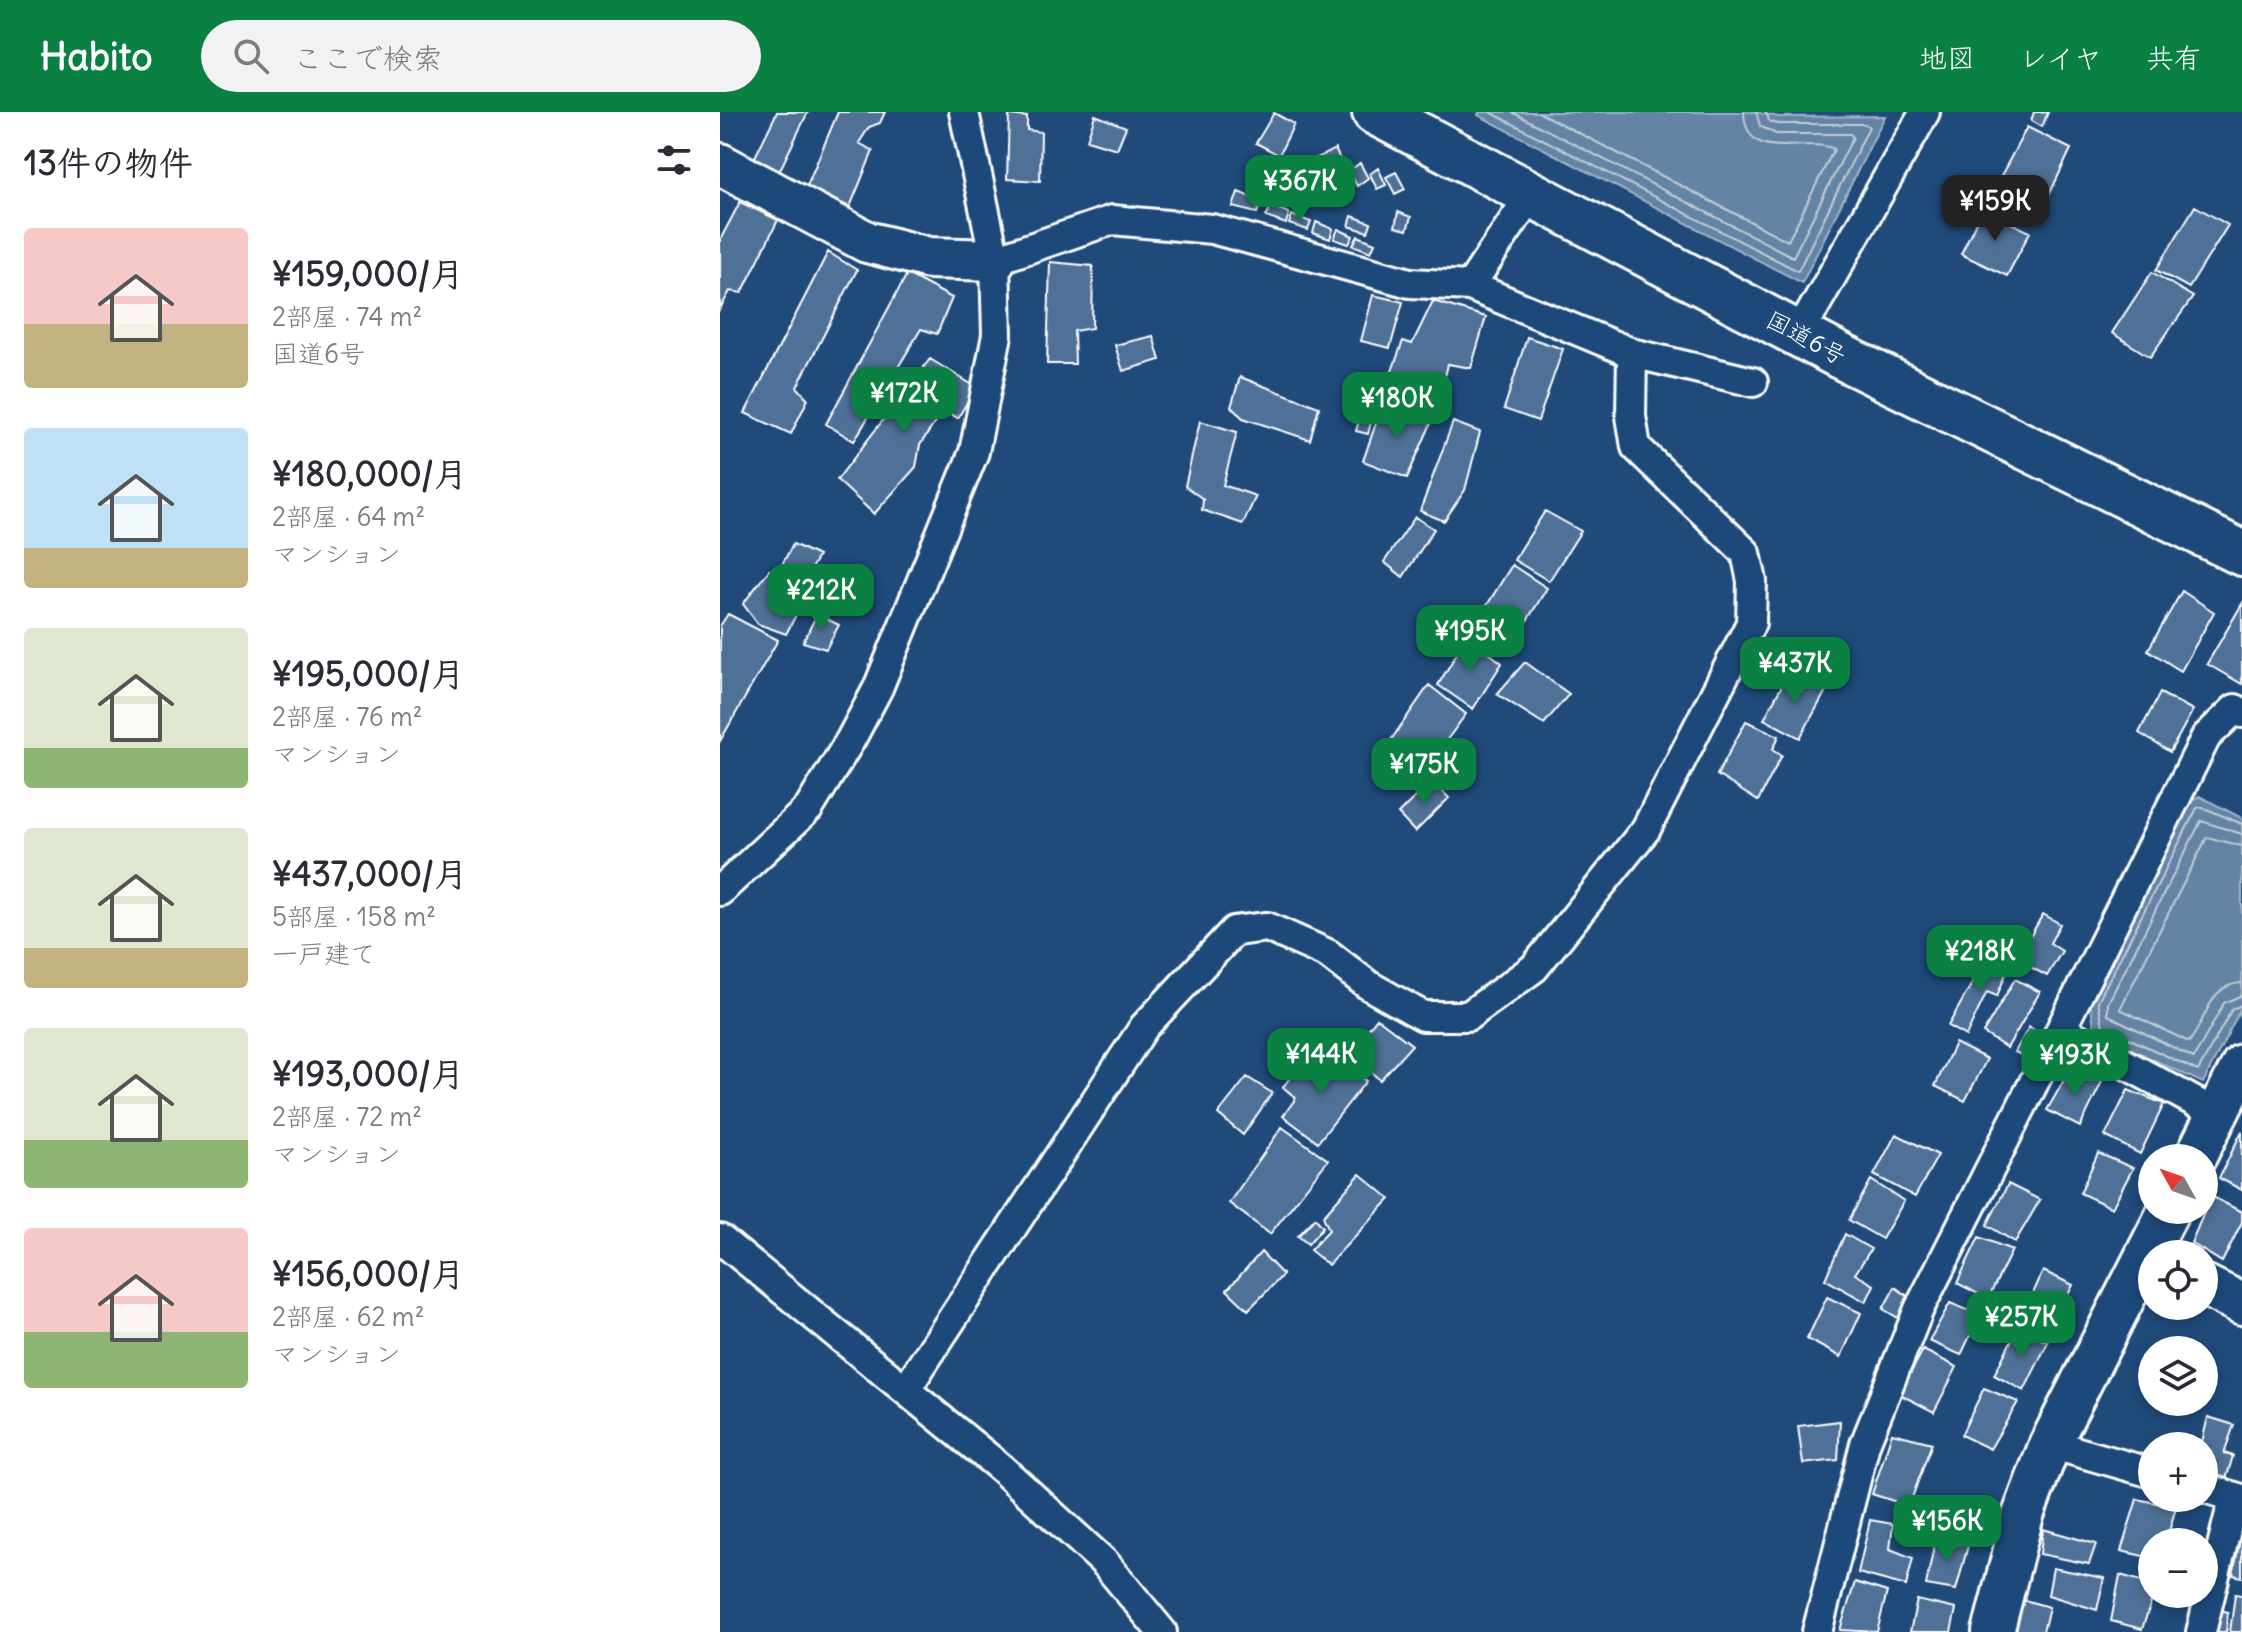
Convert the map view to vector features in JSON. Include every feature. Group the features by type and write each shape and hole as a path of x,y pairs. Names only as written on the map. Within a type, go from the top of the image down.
{"highway":[{"name":"国道6号","path":"1375,112 1799,334 2242,553"}],"street":[{"path":"720,891 809,808 878,688 974,452 997,335 995,260 964,112"},
{"path":"1799,334 1925,112"},
{"path":"720,164 867,242 929,258 995,260 1112,220 1212,229 1410,283 1470,286 1632,353 1753,382"},
{"path":"1470,286 1532,193"},
{"path":"906,1389 1144,1027 1234,931 1267,927 1328,954 1368,985 1423,1016 1468,1016 1534,968 1646,829 1751,623 1752,581 1746,553 1636,447 1631,416 1632,353"},
{"path":"1817,1632 1865,1444 1919,1309 2206,737 2235,709 2242,713"},
{"path":"2061,1029 2217,1114"},
{"path":"2202,1144 2242,1065"},
{"path":"720,1239 1001,1468 1105,1563 1162,1632"},
{"path":"1993,1632 2023,1515 2050,1444 2138,1278"},
{"path":"2218,1292 2242,1304"},
{"path":"2050,1444 2138,1469"},
{"path":"2201,1632 2238,1498 2218,1492"}],"water":[{"path":"1479,112 1755,112 1779,117 1885,116 1802,283 1478,115"},
{"path":"2199,796 2242,818 2242,1006 2203,1083 2095,1032 2090,1000 2191,802"}],"building":[{"path":"777,112 808,112 779,172 754,159"},
{"path":"838,112 885,112 880,123 869,127 859,143 873,151 850,207 806,188"},
{"path":"2034,112 2048,112 2042,127 2031,121"},
{"path":"1274,113 1294,124 1279,155 1256,143"},
{"path":"1009,115 1027,117 1027,130 1041,132 1040,181 1007,179"},
{"path":"1095,115 1126,127 1117,149 1087,140"},
{"path":"2027,127 2071,149 2041,212 1994,189"},
{"path":"1335,149 1346,171 1326,184 1315,159"},
{"path":"1360,163 1368,178 1357,186 1349,171"},
{"path":"1378,168 1386,185 1377,189 1370,174"},
{"path":"1396,172 1405,189 1395,194 1386,177"},
{"path":"1238,192 1262,201 1257,213 1233,207"},
{"path":"1288,197 1304,202 1301,212 1286,206"},
{"path":"740,202 778,220 742,293 730,291 720,309 720,240"},
{"path":"1271,206 1289,213 1286,224 1266,217"},
{"path":"2195,206 2228,225 2189,288 2156,270"},
{"path":"1982,209 2030,232 2007,276 1961,254"},
{"path":"1398,212 1411,217 1407,230 1395,227"},
{"path":"1292,215 1311,222 1308,230 1289,224"},
{"path":"1352,216 1371,223 1368,232 1349,226"},
{"path":"1316,222 1333,229 1330,239 1313,233"},
{"path":"1338,229 1353,236 1349,244 1334,239"},
{"path":"1358,236 1375,243 1371,252 1353,245"},
{"path":"828,252 857,270 797,387 808,399 791,434 745,413"},
{"path":"1050,262 1093,266 1092,328 1074,331 1075,364 1047,364"},
{"path":"2152,272 2193,297 2150,357 2112,333"},
{"path":"907,274 952,298 937,334 921,329 854,441 826,424"},
{"path":"1373,295 1403,302 1390,348 1361,341"},
{"path":"1433,301 1486,317 1471,368 1448,364 1436,415 1407,403 1388,382 1403,341 1412,344"},
{"path":"1153,336 1160,360 1123,371 1115,345"},
{"path":"1527,337 1563,349 1538,421 1504,409"},
{"path":"930,359 976,387 958,418 943,411 920,445 916,467 874,514 837,480"},
{"path":"1240,377 1319,407 1310,440 1243,418 1231,407"},
{"path":"1365,397 1376,403 1368,434 1356,431"},
{"path":"1383,403 1433,419 1407,478 1363,461"},
{"path":"1200,421 1237,432 1223,485 1256,496 1243,524 1202,510 1203,499 1185,486"},
{"path":"1453,422 1480,432 1465,490 1444,521 1420,511"},
{"path":"1545,511 1581,531 1549,581 1514,560"},
{"path":"1415,517 1434,529 1403,577 1384,562"},
{"path":"793,544 818,556 801,587 808,592 786,634 758,624 743,604 769,570 777,574"},
{"path":"1512,565 1547,588 1514,642 1479,618"},
{"path":"2182,591 2214,612 2181,671 2148,650"},
{"path":"2242,604 2242,684 2207,664"},
{"path":"728,614 778,640 720,741 720,626"},
{"path":"817,614 839,625 826,649 803,642"},
{"path":"1467,636 1502,663 1473,709 1438,685"},
{"path":"1525,662 1569,694 1544,724 1497,694"},
{"path":"1788,674 1827,689 1800,738 1764,719"},
{"path":"1429,685 1466,714 1415,783 1382,753"},
{"path":"2160,693 2193,710 2170,752 2139,733"},
{"path":"1746,721 1779,736 1773,749 1782,755 1758,801 1717,775"},
{"path":"1432,780 1449,798 1415,832 1398,814"},
{"path":"2043,914 2060,924 2050,943 2062,951 2047,976 2017,960"},
{"path":"1989,953 2010,964 1997,996 1987,992 1966,1036 1948,1026"},
{"path":"2015,979 2040,992 2007,1048 1983,1033"},
{"path":"1377,1018 1412,1045 1380,1080 1349,1053"},
{"path":"2029,1027 2045,1036 2032,1061 2015,1052"},
{"path":"1955,1043 1987,1059 1965,1101 1935,1086"},
{"path":"1332,1056 1366,1081 1318,1142 1283,1116 1296,1098 1283,1087 1300,1064 1313,1073"},
{"path":"2072,1066 2102,1082 2080,1127 2047,1110"},
{"path":"1247,1077 1272,1093 1243,1135 1218,1114"},
{"path":"2128,1090 2164,1104 2145,1144 2138,1144 2138,1153 2105,1136"},
{"path":"1282,1127 1328,1160 1270,1234 1229,1203"},
{"path":"2242,1131 2242,1190 2219,1178"},
{"path":"1896,1134 1938,1155 1915,1197 1874,1175"},
{"path":"2098,1153 2133,1168 2112,1208 2080,1193"},
{"path":"1360,1174 1390,1199 1328,1265 1310,1250 1329,1230 1323,1216"},
{"path":"1871,1180 1904,1201 1882,1239 1849,1220"},
{"path":"2008,1184 2040,1200 2015,1242 1987,1225"},
{"path":"2218,1200 2242,1212 2242,1222 2222,1262 2218,1260 2218,1240 2192,1240 2199,1224 2218,1224"},
{"path":"1315,1218 1323,1227 1308,1244 1298,1236"},
{"path":"1845,1234 1871,1249 1855,1274 1874,1285 1866,1302 1825,1279"},
{"path":"1979,1237 2012,1250 1988,1299 1957,1283"},
{"path":"1261,1252 1283,1275 1248,1310 1227,1290"},
{"path":"2043,1271 2073,1285 2053,1324 2026,1309"},
{"path":"1895,1287 1909,1297 1900,1319 1883,1309"},
{"path":"1827,1297 1861,1313 1841,1357 1807,1339"},
{"path":"1950,1303 1980,1315 1961,1355 1929,1341"},
{"path":"2017,1329 2048,1342 2024,1391 1994,1375"},
{"path":"1923,1350 1957,1367 1934,1412 1899,1394"},
{"path":"1984,1388 2018,1402 1990,1449 1961,1435"},
{"path":"2208,1417 2234,1425 2224,1453 2233,1456 2225,1482 2218,1480 2218,1432 2204,1432"},
{"path":"1840,1421 1838,1460 1803,1464 1798,1426"},
{"path":"1892,1433 1932,1443 1909,1506 1872,1494"},
{"path":"2137,1499 2138,1512 2175,1512 2170,1528 2138,1528 2138,1555 2121,1551"},
{"path":"1870,1520 1893,1524 1890,1549 1913,1558 1906,1586 1858,1573"},
{"path":"2043,1529 2096,1544 2089,1564 2040,1554"},
{"path":"2242,1529 2242,1577 2233,1575"},
{"path":"1936,1536 1969,1542 1956,1590 1926,1585"},
{"path":"2053,1568 2104,1578 2097,1610 2048,1595"},
{"path":"2120,1575 2138,1580 2138,1608 2149,1608 2142,1629 2111,1621"},
{"path":"1855,1582 1887,1592 1877,1632 1840,1630"},
{"path":"2235,1594 2242,1595 2242,1632 2230,1632"},
{"path":"1917,1600 1956,1609 1951,1632 1910,1632"},
{"path":"2024,1600 2049,1607 2043,1632 2014,1632"},
{"path":"2220,1610 2228,1612 2226,1632 2214,1632"}]}
